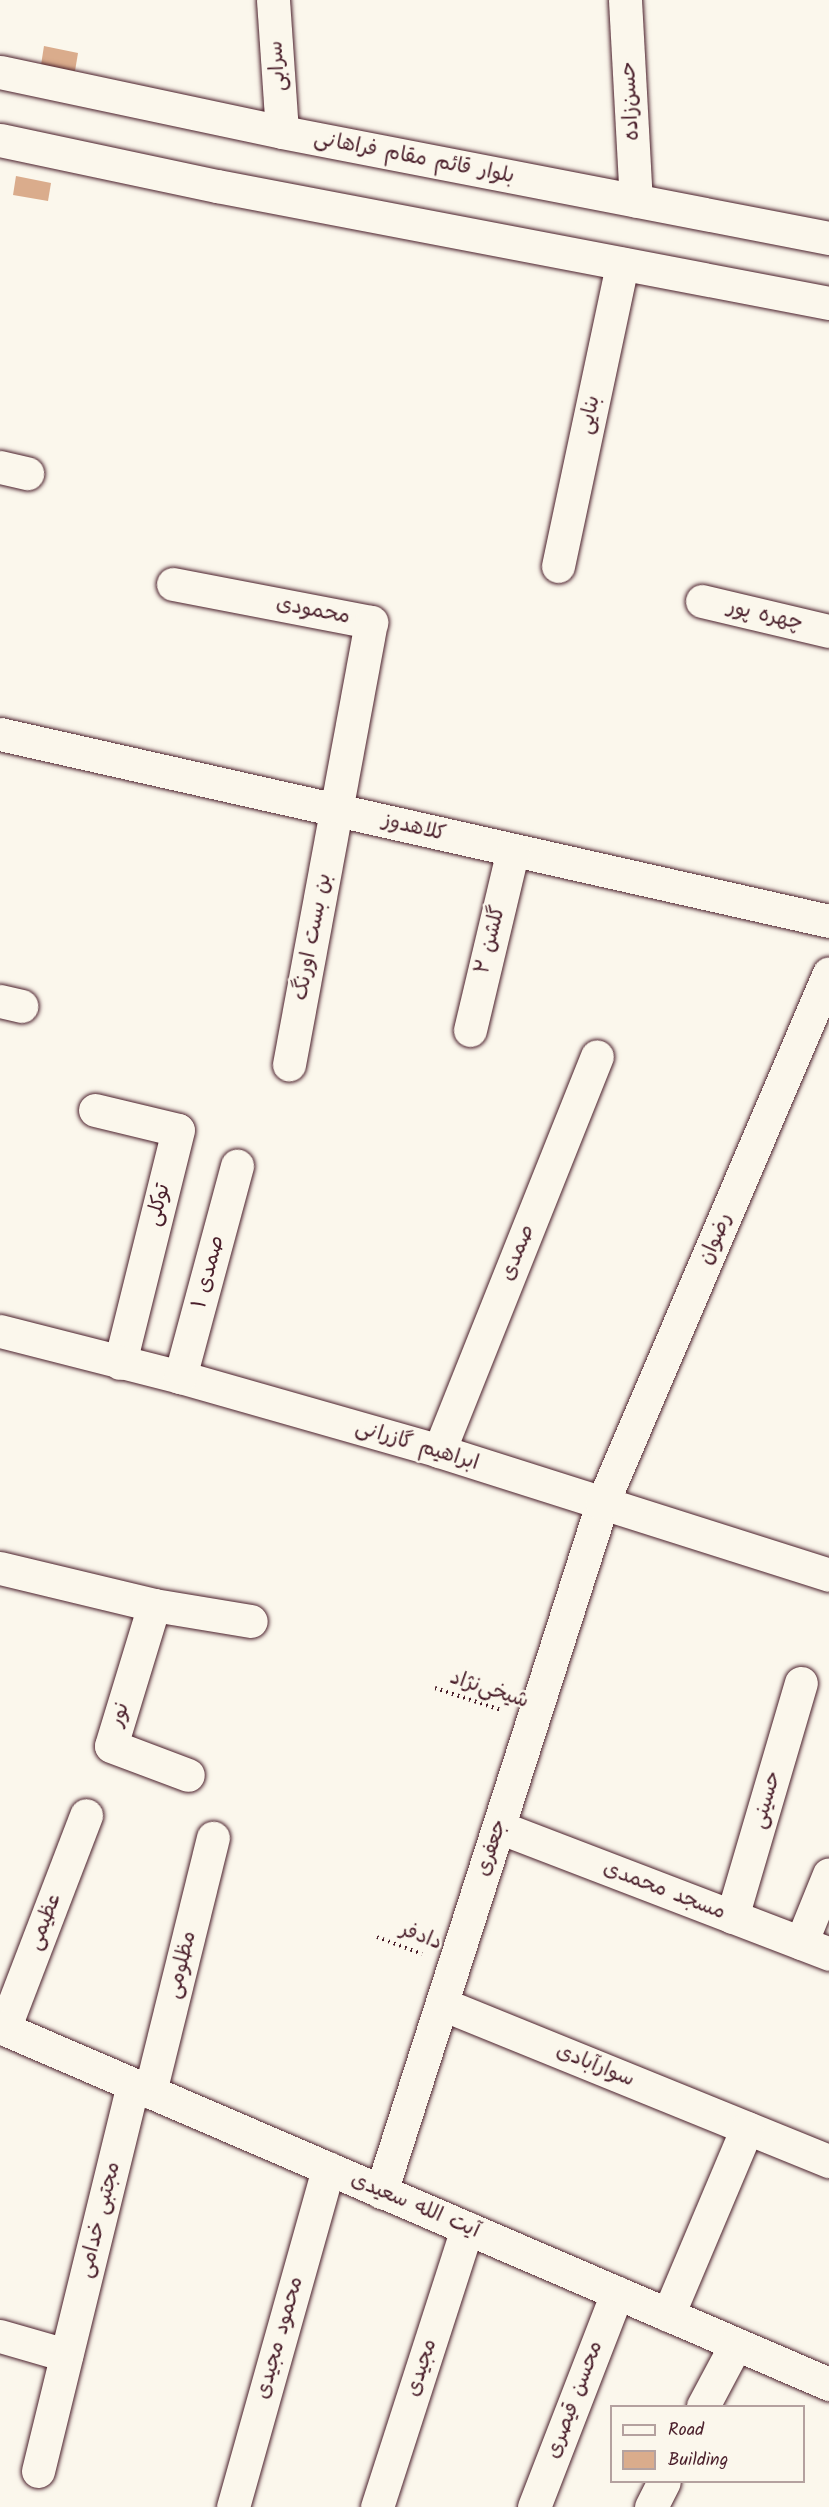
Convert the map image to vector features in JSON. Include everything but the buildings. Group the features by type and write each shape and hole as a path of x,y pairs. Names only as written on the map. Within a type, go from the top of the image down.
{"street":[{"name":"سرابی","path":"273,0 282,132"},
{"name":"حسن‌زاده","path":"625,0 636,201"},
{"name":"بلوار قائم مقام فراهانی","path":"0,72 282,132 829,238"},
{"path":"0,140 829,303"},
{"name":"بنایی","path":"558,566 622,264"},
{"name":"محمودی","path":"173,584 371,622 336,810"},
{"name":"چهره پور","path":"702,601 829,631"},
{"name":"کلاهدوز","path":"0,734 829,921"},
{"name":"بن بست اورنگ","path":"289,1064 336,810"},
{"name":"گلشن ۲","path":"470,1030 513,850"},
{"name":"رضوان","path":"602,1504 829,973"},
{"name":"صمدی","path":"439,1451 597,1056"},
{"name":"توکلی","path":"95,1110 178,1130 120,1363"},
{"name":"صمدی ۱","path":"180,1377 237,1166"},
{"name":"ابراهیم گازرانی","path":"0,1331 180,1377 439,1451 829,1575"},
{"name":"جعفری","path":"381,2192 602,1504"},
{"path":"0,1568 154,1605 251,1621"},
{"name":"نور","path":"154,1605 111,1746 188,1776"},
{"name":"حسینی","path":"732,1917 801,1683"},
{"name":"عظیمی","path":"2,2028 86,1815"},
{"name":"مسجد محمدی","path":"499,1827 815,1949"},
{"name":"مظلومی","path":"142,2088 213,1838"},
{"path":"815,1949 829,1874"},
{"name":"سوارآبادی","path":"442,2004 829,2161"},
{"name":"آیت الله سعیدی","path":"2,2028 829,2384"},
{"name":"مجتبی خدامی","path":"38,2471 66,2355 142,2088"},
{"path":"668,2315 747,2128"},
{"name":"محمود مجیدی","path":"233,2507 327,2168"},
{"name":"مجیدی","path":"377,2507 467,2228"},
{"name":"محسن قیصری","path":"534,2507 617,2293"},
{"path":"0,2336 66,2355"},
{"path":"704,2405 736,2344"},
{"path":"651,2507 663,2483"}],"path":[{"name":"شیخی‌نژاد","path":"435,1688 533,1720"},
{"name":"دادفر","path":"377,1936 454,1966"}]}
